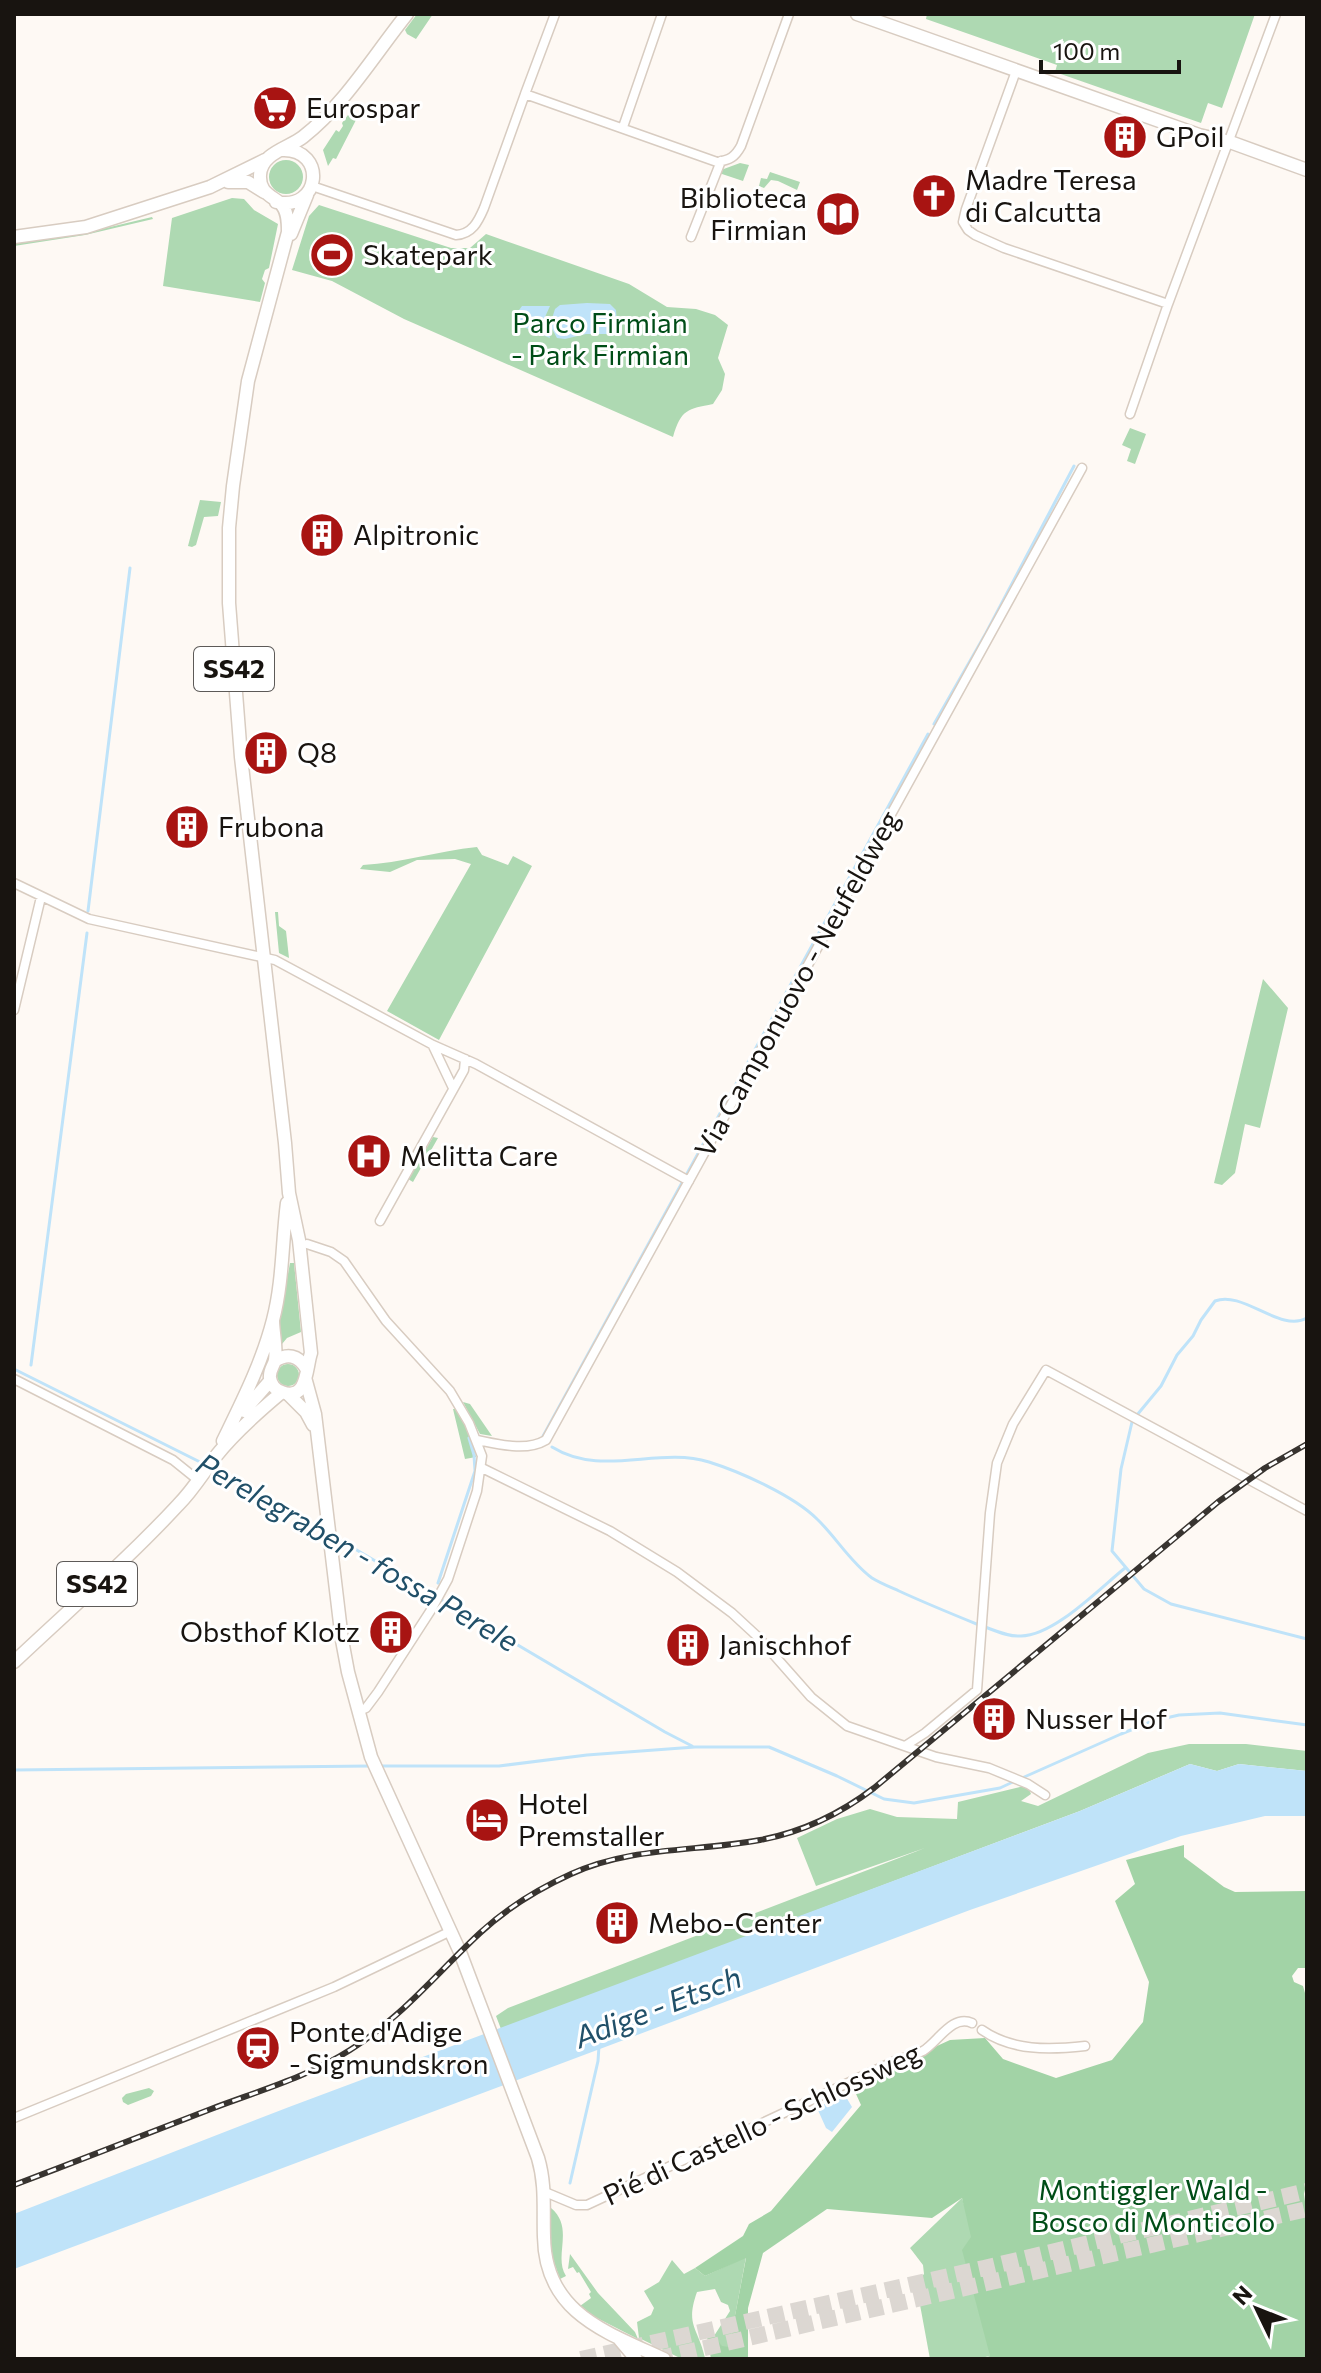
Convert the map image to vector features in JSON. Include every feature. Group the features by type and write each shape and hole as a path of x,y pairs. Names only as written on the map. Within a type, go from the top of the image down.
{"main road":[{"path":"14,237 86,227 210,187 243,181 253,183 276,202 295,202 305,196 312,186 313,172 306,151 310,139 407,14"},
{"path":"857,14 1307,170"},
{"path":"210,187 283,150 306,135 328,114"},
{"path":"283,150 294,151 308,160"},
{"path":"264,192 259,177 265,160"},
{"name":"SS42","path":"283,252 312,186"},
{"name":"SS42","path":"217,1453 260,1408 285,1393 300,1389 306,1381 311,1353 299,1240 289,1193 241,757 229,603 229,528 248,381 288,232 282,206 276,202"},
{"name":"SS42","path":"217,1453 245,1397 273,1320 289,1193"},
{"name":"SS42","path":"14,1662 152,1533 202,1477 245,1409 270,1381 275,1361 273,1320"},
{"path":"275,1361 282,1357 294,1357 306,1368"},
{"path":"270,1381 306,1412 317,1431"},
{"path":"306,1381 317,1431 342,1640 371,1757 451,1931 538,2158 545,2192 547,2265 555,2286 585,2320 657,2358"},
{"path":"618,2337 636,2359"}],"street":[{"path":"312,186 456,235 464,234 476,225 482,214 555,14"},
{"path":"623,127 662,14"},
{"path":"525,94 728,161 741,146 789,14"},
{"path":"1130,414 1276,14"},
{"path":"1016,71 966,209 963,222 968,230 1004,248 1168,304"},
{"path":"691,237 721,161"},
{"name":"Via Camponuovo - Neufeldweg","path":"477,1440 525,1446 538,1445 546,1440 685,1179 1082,468"},
{"path":"14,883 89,919 265,957 306,975 685,1179"},
{"path":"14,1010 41,897"},
{"path":"433,1045 453,1088"},
{"path":"380,1221 464,1070 465,1059"},
{"path":"307,1244 331,1252 344,1261 386,1321 450,1391 477,1440 482,1456 473,1503 448,1579 378,1692 366,1708 359,1711"},
{"path":"905,1746 977,1690 997,1463 1013,1424 1046,1370 1307,1511"},
{"path":"14,1379 202,1477"},
{"path":"482,1468 641,1548 732,1613 758,1637 811,1697 847,1726 936,1757 1007,1775 1045,1795"},
{"path":"14,2118 334,1987 451,1931"},
{"name":"Pié di Castello - Schlossweg","path":"545,2192 576,2205 587,2205 924,2050 956,2022 964,2019 972,2023"},
{"path":"982,2030 1016,2046 1059,2049 1085,2046"}],"green space":[{"path":"417,14 433,14 416,39 405,30"},
{"path":"927,14 1255,14 1222,108 1208,103 1201,123 1055,72 1057,65 926,19"},
{"path":"348,115 357,118 336,159 333,158 328,166 323,150 336,130 339,132"},
{"path":"286,160 298,165 303,177 298,189 286,194 274,189 269,177 274,165"},
{"path":"740,163 749,165 743,181 719,173 721,170"},
{"path":"770,172 800,182 797,190 771,180 764,188 759,186 761,178 767,179"},
{"path":"232,198 244,199 254,210 278,224 269,268 262,279 265,283 260,302 163,286 172,218"},
{"name":"Parco Firmian - Park Firmian","path":"319,205 451,248 470,248 486,234 629,284 667,307 696,309 715,315 728,325 718,358 725,374 722,390 713,404 687,412 679,421 673,437 404,319 332,281 292,270 309,216"},
{"path":"152,217 85,235 14,246 14,244 85,233"},
{"path":"1130,428 1146,434 1135,464 1127,461 1131,449 1122,445"},
{"path":"200,500 221,502 218,516 204,517 196,545 192,547 188,546"},
{"path":"477,847 482,855 508,865 513,856 532,866 439,1040 387,1011 471,864 455,859 417,860 390,872 360,869 363,865"},
{"path":"275,912 278,912 279,926 286,931 289,958 279,953"},
{"path":"1263,979 1288,1008 1260,1128 1245,1124 1235,1173 1222,1185 1214,1183"},
{"path":"433,1137 438,1138 413,1182 408,1179"},
{"path":"290,1263 294,1263 301,1332 287,1338 277,1350 278,1327"},
{"path":"288,1364 299,1375 288,1386 277,1375"},
{"path":"463,1402 470,1404 492,1436 480,1434"},
{"path":"453,1409 459,1409 475,1441 472,1443 476,1457 465,1459"},
{"path":"1189,1744 1246,1744 1307,1751 1307,1771 1239,1764 1217,1771 1190,1764 1080,1811 501,2029 496,2016 508,2008 925,1848 816,1886 797,1838 837,1819 870,1809 897,1817 957,1819 958,1802 1024,1786 1031,1794 1021,1801 1038,1806 1148,1753"},
{"name":"Montiggler Wald - Bosco di Monticolo","path":"1184,1845 1184,1857 1235,1892 1307,1891 1307,1968 1298,1968 1292,1976 1294,1982 1303,1986 1307,2000 1307,2181 1304,2194 1307,2216 1307,2359 982,2359 990,2356 962,2250 971,2237 962,2198 932,2218 827,2209 763,2253 748,2308 748,2359 711,2359 707,2337 714,2336 722,2346 729,2347 746,2258 705,2276 695,2268 743,2236 749,2224 771,2211 861,2105 852,2085 950,2040 985,2038 1003,2059 1056,2078 1112,2060 1143,2022 1149,1982 1115,1901 1135,1884 1126,1860"},
{"path":"149,2088 154,2091 151,2096 128,2105 123,2102 126,2094"},
{"path":"962,2198 984,2268 990,2356 930,2359 916,2283 924,2274 923,2265 910,2248"},
{"path":"551,2208 562,2224 562,2260 566,2276 560,2279 551,2254"},
{"path":"570,2254 598,2293 638,2339 580,2306 591,2298 591,2292 579,2272 573,2267 568,2269"},
{"path":"746,2257 729,2348 722,2347 714,2336 730,2311 715,2289 697,2292 692,2312 705,2358 682,2359 639,2338 637,2322 651,2315 654,2308 644,2291 659,2282 672,2260 684,2274 695,2268 705,2276"}],"water":[{"path":"610,304 616,310 617,324 611,334 557,338 550,325 555,309 560,305"},
{"path":"522,306 550,306 545,317 550,338 519,325 514,317"},
{"name":"Adige - Etsch","path":"1190,1764 1217,1771 1239,1764 1307,1771 1307,1816 1265,1816 1181,1836 970,1910 14,2269 14,2214 289,2107 1080,1811"},
{"path":"842,2095 852,2107 832,2132 826,2128 817,2108"}],"waterway":[{"path":"934,724 1074,466"},
{"path":"88,911 130,568"},
{"path":"542,1438 928,734"},
{"path":"31,1365 87,933"},
{"path":"1137,1415 1161,1386 1177,1355 1215,1301 1237,1301 1285,1320 1307,1318"},
{"name":"Perelegraben - fossa Perele","path":"14,1369 204,1464"},
{"path":"1132,1422 1121,1469 1112,1551 1144,1589 1171,1604 1307,1639"},
{"path":"438,1583 475,1471 469,1438"},
{"path":"552,1447 590,1460 690,1458 736,1472 781,1493 807,1510 872,1578 979,1625"},
{"name":"Perelegraben - fossa Perele","path":"210,1468 326,1532"},
{"name":"Perelegraben - fossa Perele","path":"333,1536 692,1746"},
{"path":"985,1627 1016,1636 1034,1634 1076,1610 1125,1568"},
{"path":"1022,1778 1153,1721 1179,1715 1220,1713 1307,1725"},
{"path":"378,1766 499,1766 587,1755 695,1747 769,1747 884,1799 914,1803 1000,1788 1015,1781"},
{"path":"14,1770 370,1766"},
{"name":"Adige - Etsch","path":"570,2183 599,2046"}],"tunnel":[{"path":"581,2359 1307,2191"},
{"path":"657,2359 1307,2209"}],"railway":[{"path":"14,2185 282,2083 334,2060 386,2024 501,1915 571,1874 641,1854 776,1837 806,1827 848,1806 874,1788 1218,1502 1265,1468 1307,1444"}],"place":[{"name":"Eurospar","path":"275,108"},
{"name":"GPoil","path":"1125,137"},
{"name":"Madre Teresa di Calcutta","path":"934,196"},
{"name":"Biblioteca Firmian","path":"838,214"},
{"name":"Skatepark","path":"332,255"},
{"name":"Alpitronic","path":"322,535"},
{"name":"Q8","path":"266,753"},
{"name":"Frubona","path":"187,827"},
{"name":"Melitta Care","path":"369,1156"},
{"name":"Obsthof Klotz","path":"391,1632"},
{"name":"Janischhof","path":"688,1645"},
{"name":"Nusser Hof","path":"994,1719"},
{"name":"Hotel Premstaller","path":"487,1820"},
{"name":"Mebo-Center","path":"617,1923"},
{"name":"Ponte d'Adige - Sigmundskron","path":"258,2048"}]}
